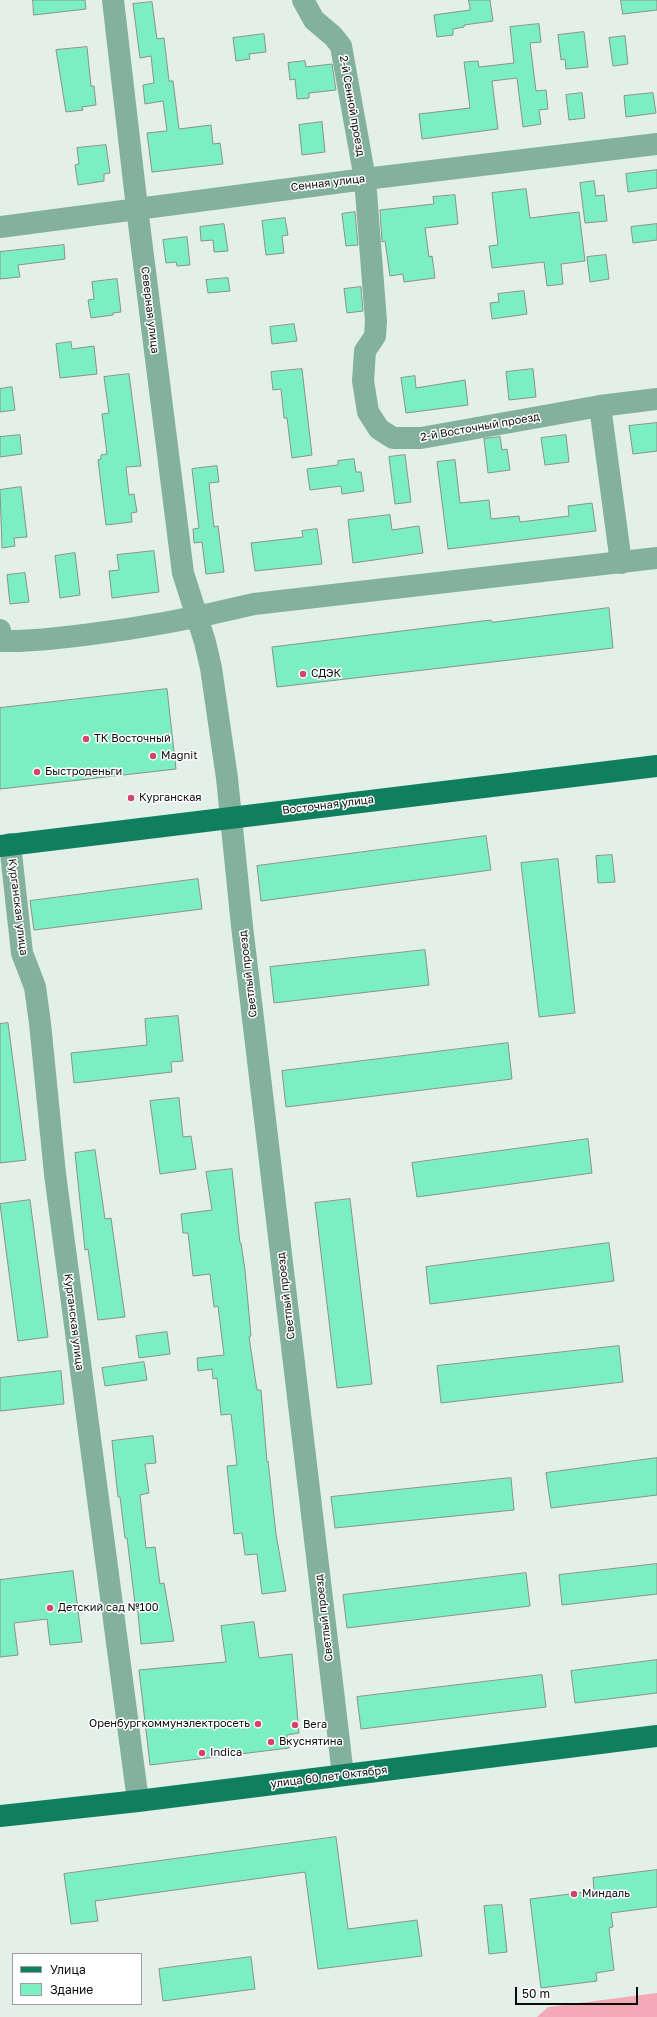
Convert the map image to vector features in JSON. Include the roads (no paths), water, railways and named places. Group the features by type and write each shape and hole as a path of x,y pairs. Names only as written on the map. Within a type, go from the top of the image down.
{"main road":[{"name":"Восточная улица","path":"5,845 657,766"},
{"name":"улица 60 лет Октября","path":"0,1816 138,1801 657,1736"}],"street":[{"name":"Северная улица","path":"113,0 137,208 184,573 196,618 205,642 211,668 227,778 230,817"},
{"name":"2-й Сенной проезд","path":"303,0 314,20 333,36 341,46 365,179"},
{"name":"Сенная улица","path":"0,227 365,179 657,144"},
{"name":"2-й Восточный проезд","path":"365,179 376,321 375,336 365,351 363,381 368,412 379,429 393,438 421,438 600,406 657,399"},
{"path":"600,406 621,563"},
{"path":"1,635 23,642 116,631 196,618 254,604 657,558"},
{"name":"Светлый проезд","path":"230,817 343,1775"},
{"name":"Курганская улица","path":"5,845 22,953 35,987 55,1174 138,1801"}],"place":[{"name":"СДЭК","path":"303,674"},
{"name":"ТК Восточный","path":"86,739"},
{"name":"Magnit","path":"153,756"},
{"name":"Быстроденьги","path":"37,772"},
{"name":"Курганская","path":"131,798"},
{"name":"Детский сад №100","path":"50,1608"},
{"name":"Оренбургкоммунэлектросеть","path":"258,1724"},
{"name":"Bera","path":"295,1725"},
{"name":"Вкуснятина","path":"271,1742"},
{"name":"Indica","path":"202,1753"},
{"name":"Миндаль","path":"574,1894"}]}
